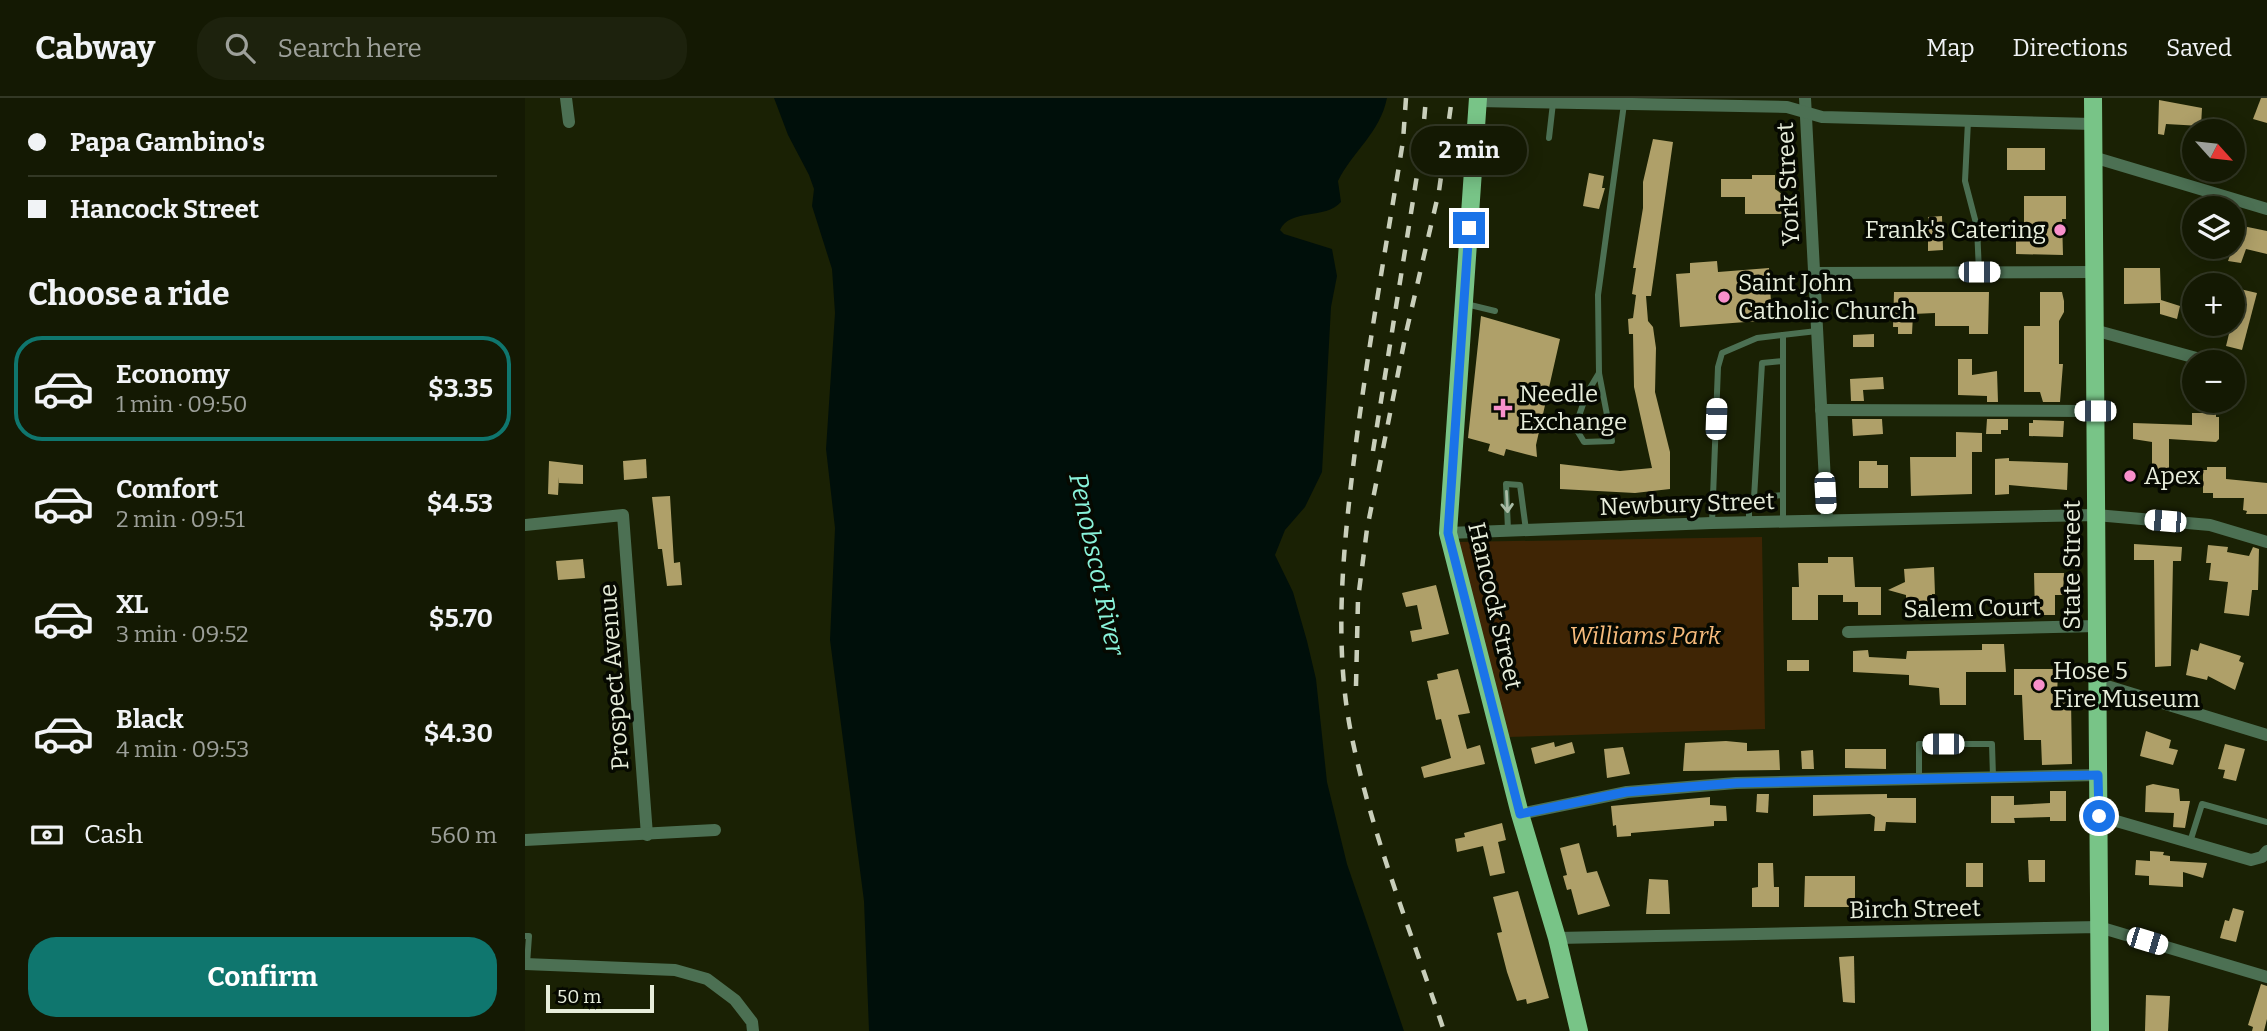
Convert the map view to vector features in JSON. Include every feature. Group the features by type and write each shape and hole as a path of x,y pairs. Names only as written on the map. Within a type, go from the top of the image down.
{"main road":[{"name":"State Street","path":"2092,98 2100,1031"},
{"name":"Hancock Street","path":"1478,100 1448,533 1520,814 1557,938 1579,1031"}],"street":[{"path":"566,98 569,122"},
{"name":"York Street","path":"1805,98 1827,520"},
{"path":"1478,100 1787,107 1822,117 2093,124"},
{"path":"2093,157 2267,209"},
{"path":"1814,273 2094,272"},
{"path":"2094,330 2182,354"},
{"path":"1821,411 2095,411"},
{"name":"Prospect Avenue","path":"525,525 622,515 647,835"},
{"name":"Newbury Street","path":"1448,533 1783,521 2096,515 2210,525 2267,542"},
{"name":"Salem Court","path":"1848,632 2097,626"},
{"path":"2097,683 2267,735"},
{"path":"1520,814 1640,791 1736,783 2098,775"},
{"path":"2099,816 2251,860 2262,857 2267,851"},
{"path":"525,840 715,830"},
{"name":"Birch Street","path":"1557,938 2099,927 2267,977"},
{"path":"526,964 675,970 707,979 735,1000 751,1022 753,1031"}],"lane":[{"path":"1549,138 1553,103"},
{"path":"1599,373 1587,393 1575,427 1584,442 1612,441 1599,373 1598,295 1606,220 1625,104"},
{"path":"1968,121 1965,181 1977,227 1979,272"},
{"path":"1464,303 1495,311"},
{"path":"1712,523 1718,367 1721,353 1736,344 1817,331"},
{"path":"1783,335 1783,521"},
{"path":"1749,522 1749,507 1754,498 1762,363 1783,361"},
{"path":"1508,531 1506,484 1520,485 1526,530"},
{"path":"1754,498 1783,495"},
{"path":"1919,779 1919,744 1992,744 1993,777"},
{"path":"2190,842 2202,804 2267,822"},
{"path":"525,936 529,936 526,964"}],"green space":[{"name":"Williams Park","path":"1762,537 1765,729 1508,737 1456,542"}],"water":[{"name":"Penobscot River","path":"774,98 1387,98 1378,122 1338,181 1341,202 1326,211 1291,219 1280,230 1284,234 1332,249 1337,276 1331,307 1322,472 1305,507 1285,530 1275,555 1293,592 1316,679 1327,782 1347,864 1404,1031 869,1031 864,901 830,640 835,528 826,449 835,313 832,269 812,206 814,189"}],"building":[{"path":"2261,98 2267,98 2267,123 2253,119"},
{"path":"2159,100 2202,108 2201,119 2182,119 2182,125 2166,124 2164,135 2158,134"},
{"path":"1653,139 1673,142 1651,296 1646,296 1648,321 1653,327 1656,348 1655,392 1670,452 1670,489 1635,493 1560,489 1560,464 1620,471 1652,468 1634,387 1633,334 1629,334 1628,319 1633,318 1636,295 1632,294 1636,268 1633,268 1643,208 1643,182"},
{"path":"2007,148 2045,148 2045,170 2007,170"},
{"path":"1589,173 1604,176 1602,188 1605,188 1599,209 1583,206"},
{"path":"1752,175 1775,175 1775,189 1782,194 1782,214 1745,214 1745,197 1721,197 1721,179 1752,179"},
{"path":"2024,196 2066,196 2066,219 2062,219 2063,255 2016,254 2016,235 2024,235"},
{"path":"1942,216 1943,250 1928,251 1928,217"},
{"path":"2245,226 2267,231 2267,254 2246,249 2245,252"},
{"path":"2229,259 2242,259 2241,263 2228,261"},
{"name":"Saint John Catholic Church","path":"1717,261 1718,272 1769,268 1772,320 1680,327 1676,274 1690,273 1690,263"},
{"path":"2124,268 2160,268 2161,300 2180,306 2177,319 2160,314 2160,303 2124,304"},
{"path":"2245,290 2257,293 2242,350 2226,346 2228,336 2245,336"},
{"path":"1894,292 1989,292 1988,334 1969,334 1969,326 1935,326 1935,313 1913,314 1912,334 1898,334 1898,327 1893,327"},
{"path":"2040,292 2062,292 2064,301 2064,312 2059,321 2059,364 2063,364 2060,402 2043,402 2040,392 2024,392 2024,326 2040,326"},
{"path":"1481,316 1560,339 1536,445 1537,457 1506,449 1504,456 1488,451 1490,444 1468,438"},
{"path":"1874,334 1874,347 1853,347 1853,335"},
{"path":"1958,359 1972,359 1972,375 1997,371 1998,402 1987,402 1987,396 1958,395"},
{"path":"1883,377 1884,389 1863,390 1864,401 1851,401 1850,379"},
{"path":"2192,413 2216,413 2216,417 2219,417 2219,439 2216,442 2169,439 2169,477 2152,477 2152,442 2133,439 2133,423 2192,425"},
{"path":"1852,419 1882,419 1883,434 1853,436"},
{"path":"1987,419 2008,419 2008,430 2001,430 2001,434 1986,434"},
{"path":"2033,420 2064,421 2063,437 2029,436 2029,423 2033,423"},
{"path":"1956,432 1982,433 1982,452 1972,452 1972,494 1911,496 1910,457 1956,457"},
{"path":"2009,458 2009,461 2068,463 2067,490 2009,485 2009,494 1995,495 1995,459"},
{"path":"646,459 647,478 624,480 623,461"},
{"path":"549,461 583,465 583,484 559,483 559,477 558,495 548,494"},
{"path":"1859,461 1877,461 1877,465 1888,465 1888,488 1859,488"},
{"path":"2207,467 2226,467 2226,479 2267,483 2267,514 2246,514 2247,511 2243,510 2244,498 2213,498 2213,493 2203,493 2203,470 2207,470"},
{"path":"670,496 674,563 680,562 682,585 667,586 662,549 658,549 652,497"},
{"path":"2134,544 2182,547 2181,561 2173,561 2171,666 2155,667 2154,560 2134,560"},
{"path":"2208,545 2228,547 2227,552 2249,556 2253,547 2259,549 2258,590 2252,590 2249,616 2224,613 2228,582 2209,580 2211,563 2206,563"},
{"path":"1828,557 1853,557 1855,587 1881,587 1881,615 1858,615 1858,602 1843,602 1843,595 1818,595 1818,620 1792,620 1792,587 1799,587 1798,563 1828,563"},
{"path":"583,559 585,578 558,580 556,561"},
{"path":"1934,567 1935,594 1932,594 1931,618 1920,619 1920,612 1915,612 1915,600 1906,600 1906,595 1888,590 1905,582 1904,569"},
{"path":"2034,573 2064,573 2063,595 2055,595 2055,615 2035,615"},
{"path":"1436,585 1449,634 1412,642 1410,631 1422,629 1417,605 1406,607 1402,593"},
{"path":"2200,643 2241,656 2239,661 2244,663 2235,690 2208,676 2207,680 2186,675 2191,649 2198,651"},
{"path":"1982,644 2004,644 2006,672 1966,672 1966,705 1940,705 1939,688 1909,685 1909,675 1853,672 1853,651 1868,650 1869,657 1906,659 1907,651 1982,650"},
{"path":"1787,660 1809,660 1809,671 1787,671"},
{"path":"1458,669 1470,713 1458,715 1467,749 1480,745 1485,764 1424,778 1421,767 1451,758 1441,719 1436,720 1427,681 1438,679 1437,674"},
{"path":"2014,669 2058,669 2057,699 2071,699 2072,764 2042,765 2041,740 2024,740 2022,695 2014,695"},
{"path":"2146,731 2171,740 2169,748 2178,750 2173,765 2140,756"},
{"path":"1554,742 1555,747 1572,742 1575,753 1535,764 1531,748"},
{"path":"1685,743 1747,743 1747,751 1779,750 1780,770 1683,771"},
{"path":"2225,744 2245,749 2236,781 2223,778 2225,770 2218,769"},
{"path":"1623,747 1630,774 1607,778 1604,749"},
{"path":"1845,749 1886,749 1886,769 1845,768"},
{"path":"1813,750 1814,769 1802,769 1801,751"},
{"path":"2153,784 2179,789 2180,801 2190,801 2185,828 2173,827 2174,813 2145,812 2146,786"},
{"path":"2050,791 2066,791 2066,821 2050,821 2050,817 2014,818 2015,823 1991,823 1991,796 2014,796 2014,805 2050,803"},
{"path":"1757,794 1769,794 1768,813 1756,812"},
{"path":"1887,794 1887,798 1916,798 1916,823 1886,822 1885,831 1874,831 1875,817 1870,814 1813,816 1813,795"},
{"path":"1710,797 1710,805 1726,806 1727,821 1714,821 1714,826 1631,833 1631,836 1617,837 1616,825 1613,826 1611,806"},
{"path":"1502,823 1506,840 1498,842 1505,873 1490,876 1483,846 1457,852 1455,839 1465,837 1464,833"},
{"path":"1579,843 1587,873 1597,871 1610,906 1578,915 1571,889 1567,890 1563,876 1567,875 1560,848"},
{"path":"2150,851 2164,852 2163,855 2170,856 2170,861 2207,863 2203,878 2183,872 2183,887 2149,885 2149,876 2135,875 2136,860 2150,861"},
{"path":"2028,860 2045,860 2045,882 2029,882"},
{"path":"1758,863 1773,863 1774,887 1779,887 1779,907 1752,907 1752,888 1758,887"},
{"path":"1966,863 1983,863 1983,887 1966,887"},
{"path":"1805,876 1855,876 1855,907 1804,907"},
{"path":"1649,879 1668,880 1670,914 1646,914"},
{"path":"1518,891 1549,998 1527,1004 1526,999 1517,1001 1507,972 1497,933 1502,932 1493,897"},
{"path":"2233,908 2244,911 2236,942 2220,938 2225,920 2229,921"},
{"path":"1854,956 1855,1003 1843,1002 1839,957"},
{"path":"2261,984 2267,986 2267,1019 2264,1031 2252,1031 2253,1027 2248,1025"},
{"path":"2146,995 2170,996 2168,1031 2145,1031"}],"railway":[{"path":"1406,98 1403,141 1350,494 1341,634 1346,704 1361,776 1394,886 1444,1031"},
{"path":"1373,451 1422,144 1426,98"},
{"path":"1356,686 1358,599 1367,529 1406,333 1439,191 1452,98"}],"place":[{"name":"Frank's Catering","path":"2060,230"},
{"name":"Saint John Catholic Church","path":"1724,297"},
{"name":"Needle Exchange","path":"1503,408"},
{"name":"Apex","path":"2130,476"},
{"name":"Hose 5 Fire Museum","path":"2039,685"}],"route":[{"path":"1469,228 1448,533 1520,814 1626,792 1736,783 2098,775 2099,816"}]}
